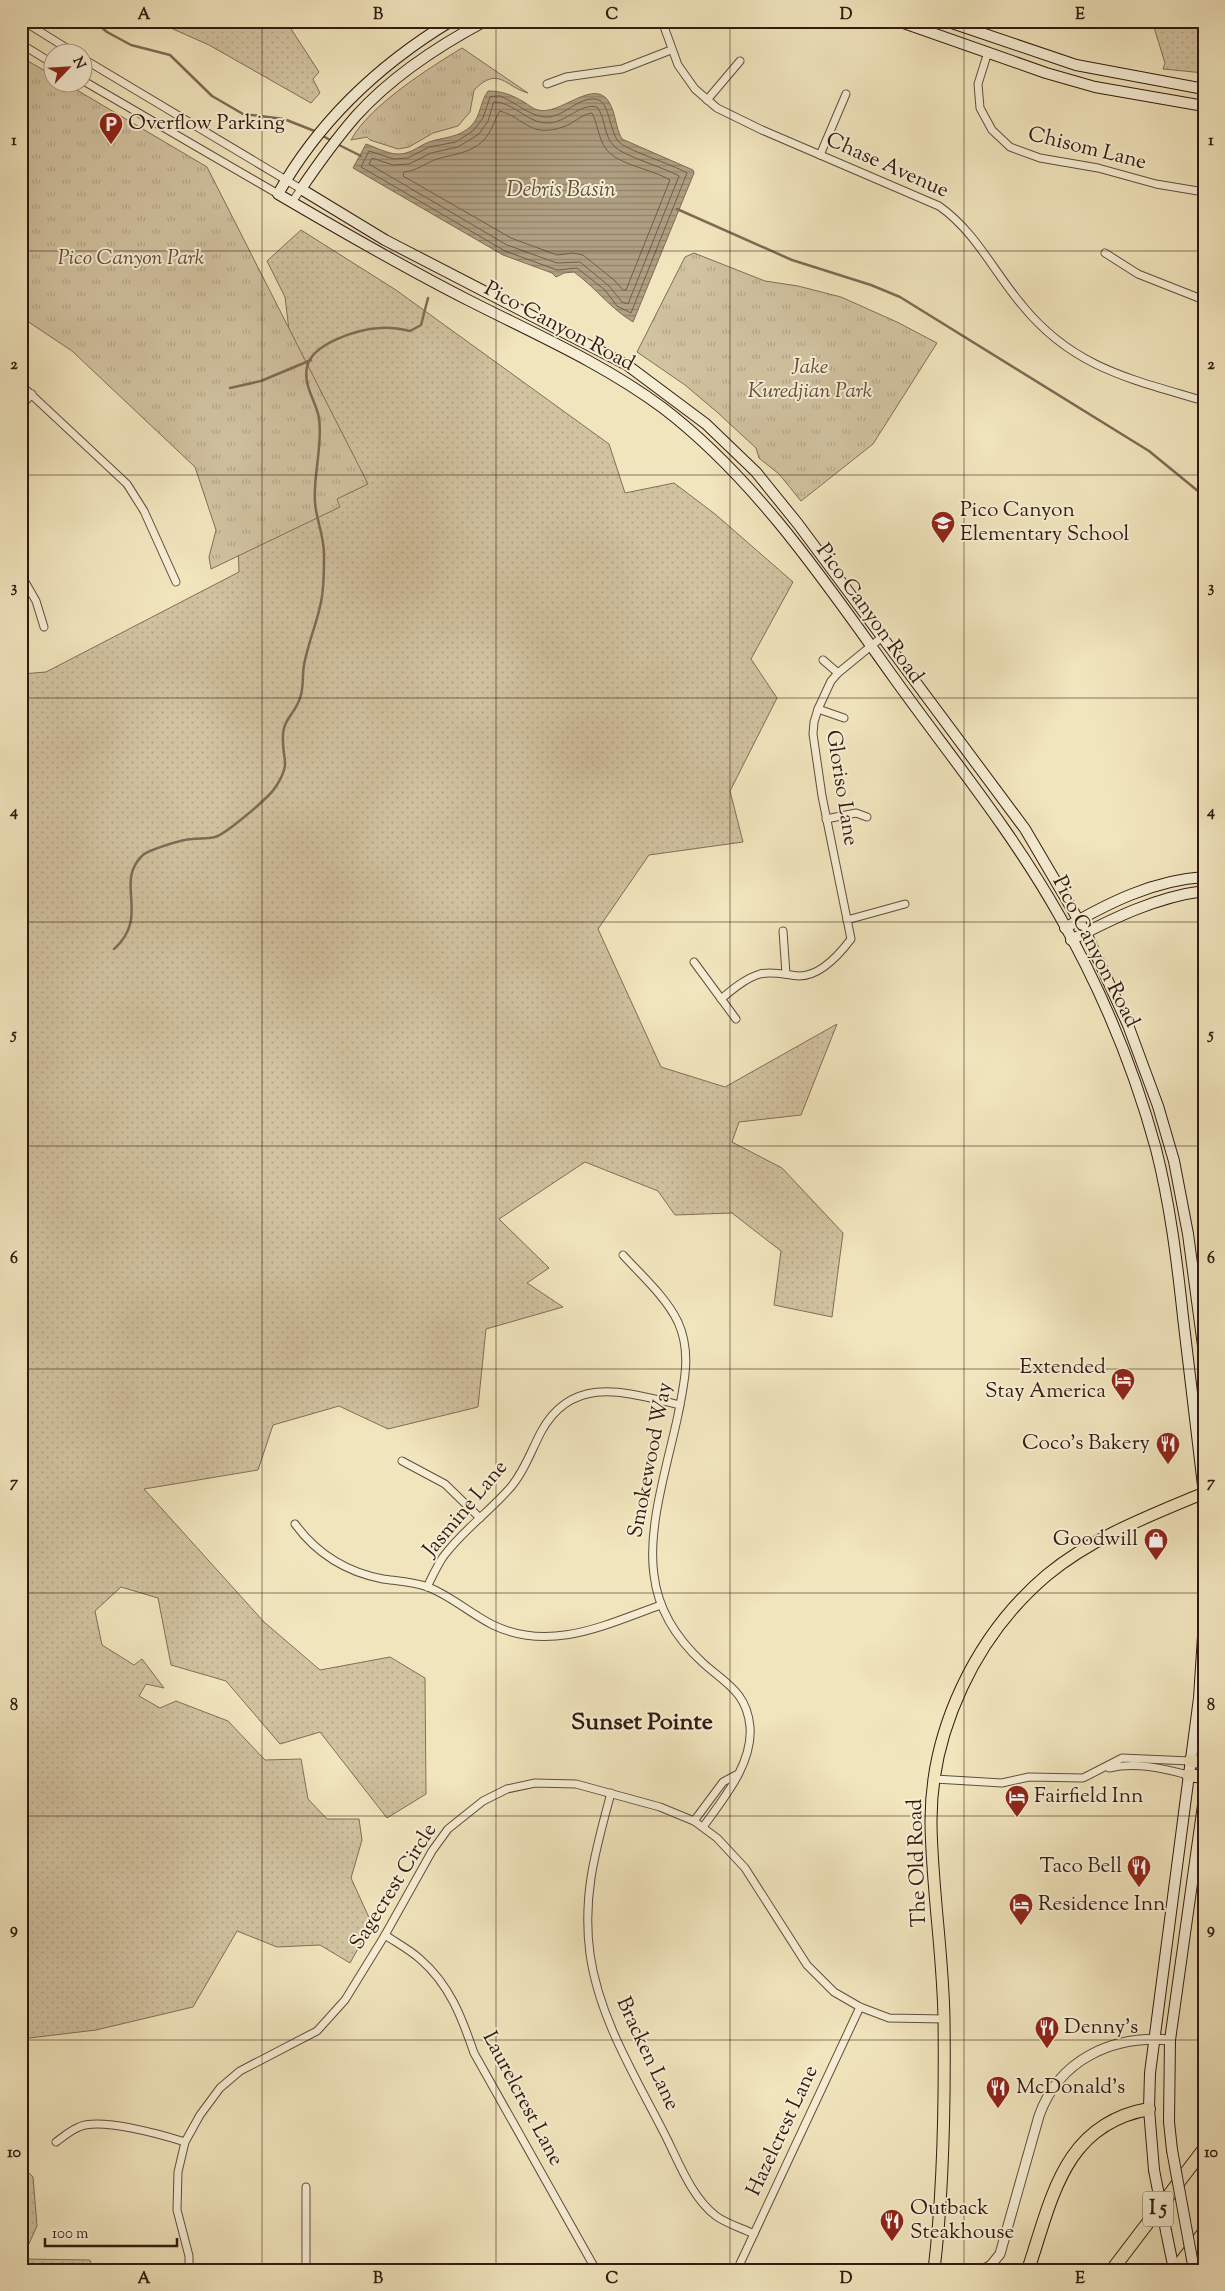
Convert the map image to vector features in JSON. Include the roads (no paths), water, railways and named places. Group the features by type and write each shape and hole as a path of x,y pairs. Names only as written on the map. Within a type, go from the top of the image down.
{"highway":[{"path":"1190,1761 1204,1762"},
{"path":"1188,1775 1204,1778"},
{"path":"1028,2270 1058,2179 1068,2160 1081,2144 1097,2130 1115,2119 1149,2110"},
{"name":"I 5","path":"1112,2270 1204,2149"},
{"name":"I 5","path":"1174,2270 1204,2232"}],"main road":[{"path":"278,194 312,141 332,117 377,73 451,21"},
{"path":"300,189 345,129 376,97 424,57 485,21"},
{"path":"898,21 922,25 988,52 1095,87 1204,106"},
{"path":"946,21 1076,65 1204,89"},
{"name":"Pico Canyon Road","path":"300,189 385,240 609,354 679,401 732,448 762,479 798,524 1025,829 1086,933 1128,1025 1156,1100 1169,1143 1188,1234 1204,1353"},
{"name":"Pico Canyon Road","path":"278,194 359,242 613,375 661,407 690,430 738,476 782,528 1016,844 1065,928 1120,1043 1156,1151 1176,1256 1204,1494"},
{"path":"1065,928 1130,894 1155,885 1204,877"},
{"path":"1071,940 1116,917 1151,903 1186,893 1204,891"},
{"name":"The Old Road","path":"936,2269 940,2198 944,2019 931,1821 935,1779 944,1736 962,1688 992,1635 1017,1604 1046,1576 1087,1547 1121,1529 1204,1494"},
{"path":"1174,2270 1154,2170 1149,2110 1154,2039 1199,1698 1204,1621"},
{"path":"1194,2270 1185,2228 1169,2122 1170,2040 1204,1798"}],"street":[{"path":"23,21 58,42"},
{"name":"Chase Avenue","path":"662,21 671,50 686,77 707,100 740,121 925,200 950,215 972,236 1033,318 1078,355 1096,366 1127,379 1204,401"},
{"path":"21,44 42,56"},
{"path":"547,84 573,76 622,69 671,50"},
{"name":"Chisom Lane","path":"988,52 978,84 980,108 992,130 1010,147 1040,158 1098,168 1156,184 1204,192"},
{"path":"707,100 740,61"},
{"name":"Pico Canyon Road","path":"92,64 300,189"},
{"name":"Pico Canyon Road","path":"92,86 278,194"},
{"path":"820,155 846,94"},
{"path":"292,202 300,189"},
{"path":"1105,253 1138,274 1204,300"},
{"path":"21,385 127,484 144,511 176,582"},
{"path":"21,406 32,394"},
{"path":"21,575 36,601 44,627"},
{"name":"Gloriso Lane","path":"786,974 799,976 816,971 840,953 851,939 826,819 813,734 818,709 826,690 838,673 882,637"},
{"path":"823,660 838,673"},
{"path":"818,709 844,718"},
{"path":"826,819 856,812 867,817"},
{"path":"847,920 906,904"},
{"path":"721,998 747,980 758,975 767,972 786,974 783,931"},
{"path":"694,962 736,1019"},
{"name":"Smokewood Way","path":"623,1255 669,1307 681,1330 686,1364 652,1547 654,1576 661,1605 678,1636 690,1650 730,1684 741,1698 749,1720 750,1743 746,1758 731,1788 702,1827"},
{"name":"Jasmine Lane","path":"427,1587 442,1558 511,1488 548,1421 566,1402 588,1393 609,1390 680,1404"},
{"path":"402,1461 445,1484 480,1518"},
{"path":"295,1524 317,1550 334,1562 374,1577 427,1587 496,1627 519,1634 546,1637 588,1632 661,1605"},
{"path":"935,1779 1002,1783 1029,1777 1083,1778 1102,1770 1122,1758 1190,1761"},
{"path":"1102,1770 1125,1765 1161,1768 1188,1775"},
{"name":"Smokewood Way","path":"694,1822 723,1782 736,1775"},
{"name":"Sagecrest Circle","path":"189,2270 189,2256 177,2210 178,2172 186,2142 200,2115 220,2088 240,2071 317,2031 345,2000 385,1935 432,1851 448,1829 483,1801 507,1788 534,1783 576,1784 660,1808 694,1822 722,1844 745,1868 807,1965 834,1992 860,2007 889,2018 944,2019"},
{"name":"Bracken Lane","path":"611,1793 592,1862 589,1893 590,1954 604,2010 617,2041 689,2182 716,2216 754,2234"},
{"name":"Laurelcrest Lane","path":"385,1935 420,1960 446,1987 461,2014 474,2053 596,2270"},
{"name":"Hazelcrest Lane","path":"737,2270 860,2007"},
{"path":"983,2270 991,2265 1000,2254 1039,2116 1050,2091 1058,2080 1078,2062 1104,2049 1130,2040 1170,2040"},
{"path":"56,2142 80,2126 112,2125 158,2133 186,2142"},
{"path":"304,2270 306,2264 306,2187"}],"water":[{"name":"Debris Basin","path":"488,91 507,94 536,109 547,110 586,95 603,95 611,106 622,139 693,170 694,173 633,322 617,311 574,272 564,273 556,277 552,273 503,255 353,168 366,144 388,152 401,154 429,142 462,132 475,121"}],"waterway":[{"path":"94,21 107,32 131,45 170,55 212,96 243,114 284,119 317,132"},
{"path":"321,135 332,141"},
{"path":"337,144 361,156"},
{"path":"677,209 792,260 871,285 900,297 1149,451 1204,496"},
{"path":"114,949 125,937 130,924 132,912 131,877 134,866 142,856 151,851 188,839 212,838 220,835 269,795 284,770 283,732 287,721 299,702 304,665 319,610 323,586 324,550 316,509 315,492 320,428 319,418 308,387 306,374 311,358 327,344 349,334 384,328 410,331 421,325 428,298"},
{"path":"230,388 261,381 311,360"}],"place":[{"name":"Overflow Parking","path":"111,145"},
{"name":"Pico Canyon Elementary School","path":"943,544"},
{"name":"Extended Stay America","path":"1123,1401"},
{"name":"Coco's Bakery","path":"1168,1465"},
{"name":"Goodwill","path":"1156,1561"},
{"name":"Fairfield Inn","path":"1017,1818"},
{"name":"Taco Bell","path":"1139,1888"},
{"name":"Residence Inn","path":"1021,1926"},
{"name":"Denny's","path":"1047,2049"},
{"name":"McDonald's","path":"998,2109"},
{"name":"Outback Steakhouse","path":"892,2242"}],"district":[{"name":"Sunset Pointe","path":"642,1723"}],"park label":[{"name":"Pico Canyon Park","path":"131,259"},
{"name":"Jake Kuredjian Park","path":"810,380"}]}
